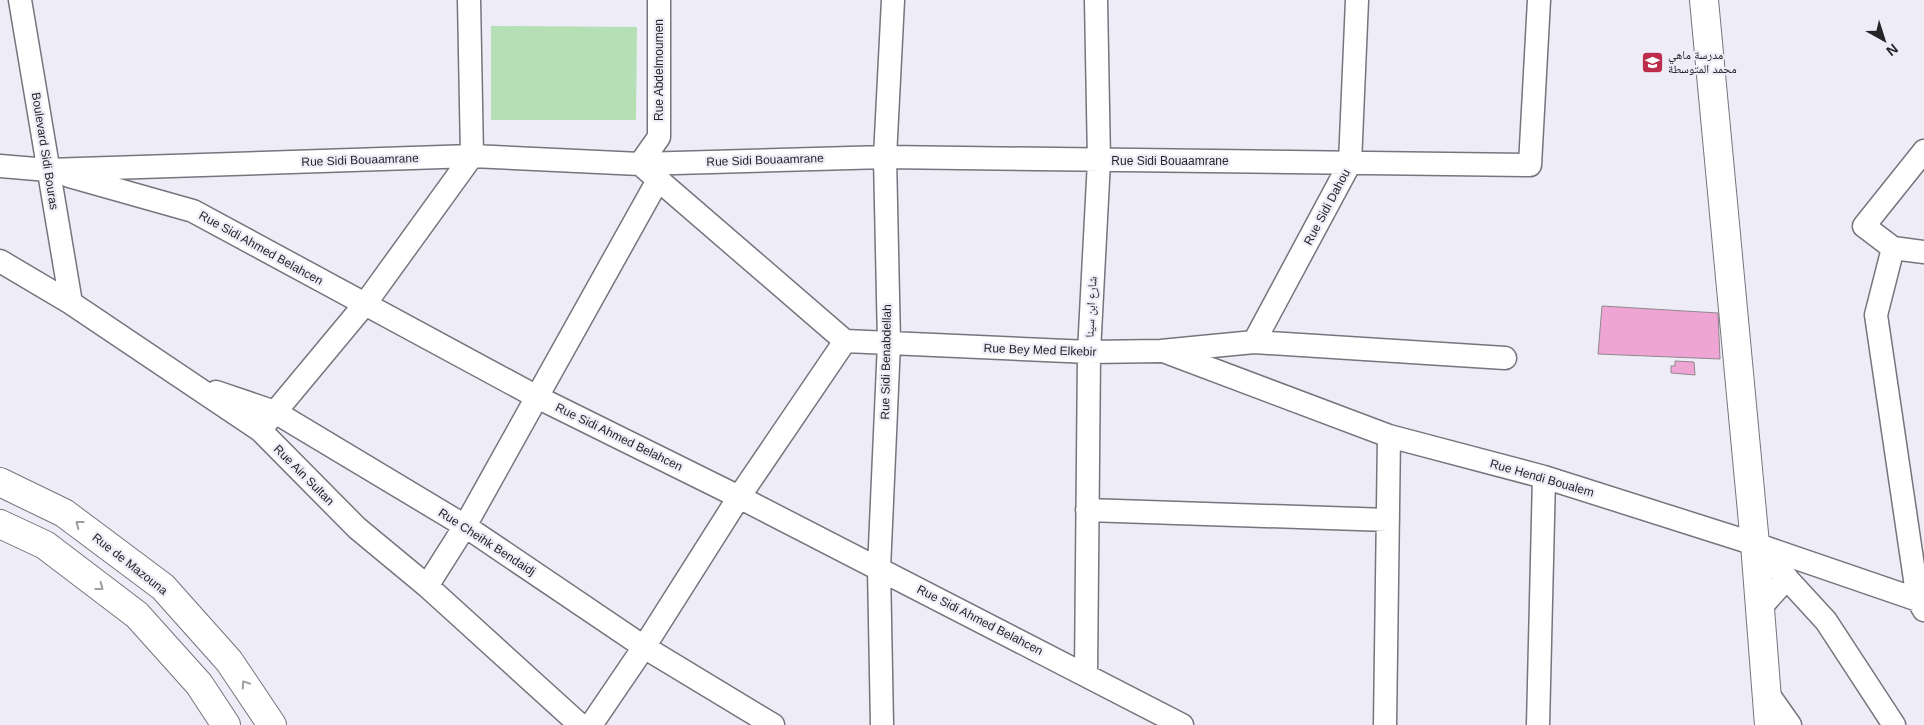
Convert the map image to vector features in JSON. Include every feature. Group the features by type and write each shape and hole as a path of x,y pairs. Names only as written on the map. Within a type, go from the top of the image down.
{"street":[{"name":"Boulevard Sidi Bouras","path":"20,0 71,303"},
{"path":"260,430 365,304 472,156 469,0"},
{"name":"Rue Abdelmoumen","path":"640,164 659,137 659,0"},
{"name":"Rue Sidi Benabdellah","path":"882,725 879,570 888,343 884,157 894,0"},
{"name":"شارع ابن سينا","path":"1086,674 1089,352 1099,161 1096,0"},
{"name":"Rue Sidi Dahou","path":"1254,342 1350,163 1357,0"},
{"name":"Rue Sidi Bouaamrane","path":"660,172 884,157 1530,165 1539,0"},
{"path":"1704,0 1770,725"},
{"path":"427,586 465,526 660,172 659,137"},
{"path":"1924,151 1864,226 1893,248 1924,252"},
{"name":"Rue Sidi Bouaamrane","path":"0,166 48,170 472,156 640,164"},
{"path":"591,725 644,647 739,497 845,341 660,172 640,164"},
{"name":"Rue Sidi Ahmed Belahcen","path":"48,170 193,211 537,397 739,497 1182,725"},
{"path":"1893,248 1876,315 1922,604"},
{"name":"Rue Ain Sultan","path":"0,261 71,303 260,430 357,528 427,586 580,725"},
{"name":"Rue Bey Med Elkebir","path":"845,341 1089,352 1161,351 1254,342 1505,358"},
{"name":"Rue Hendi Boualem","path":"1161,351 1389,436 1544,477 1755,544 1922,604"},
{"name":"Rue Cheihk Bendaidj","path":"189,383 275,412 465,526 644,647 773,725"},
{"path":"1385,725 1389,436"},
{"path":"1538,725 1544,477"},
{"name":"Rue de Mazouna","path":"0,482 64,513 162,587 229,660 272,725"},
{"path":"1087,510 1388,520"},
{"path":"0,524 44,545 137,615 199,684 226,725"},
{"path":"1755,544 1826,621 1894,725"},
{"path":"1760,609 1787,578"},
{"path":"1766,692 1790,725"}],"green space":[{"path":"491,26 637,27 636,120 491,120"}],"building":[{"path":"1602,306 1718,313 1720,359 1598,354"},
{"path":"1675,361 1694,362 1695,375 1671,373 1671,366 1675,366"}],"place":[{"name":"مدرسة ماهي محمد المتوسطة","path":"1652,62"}]}
